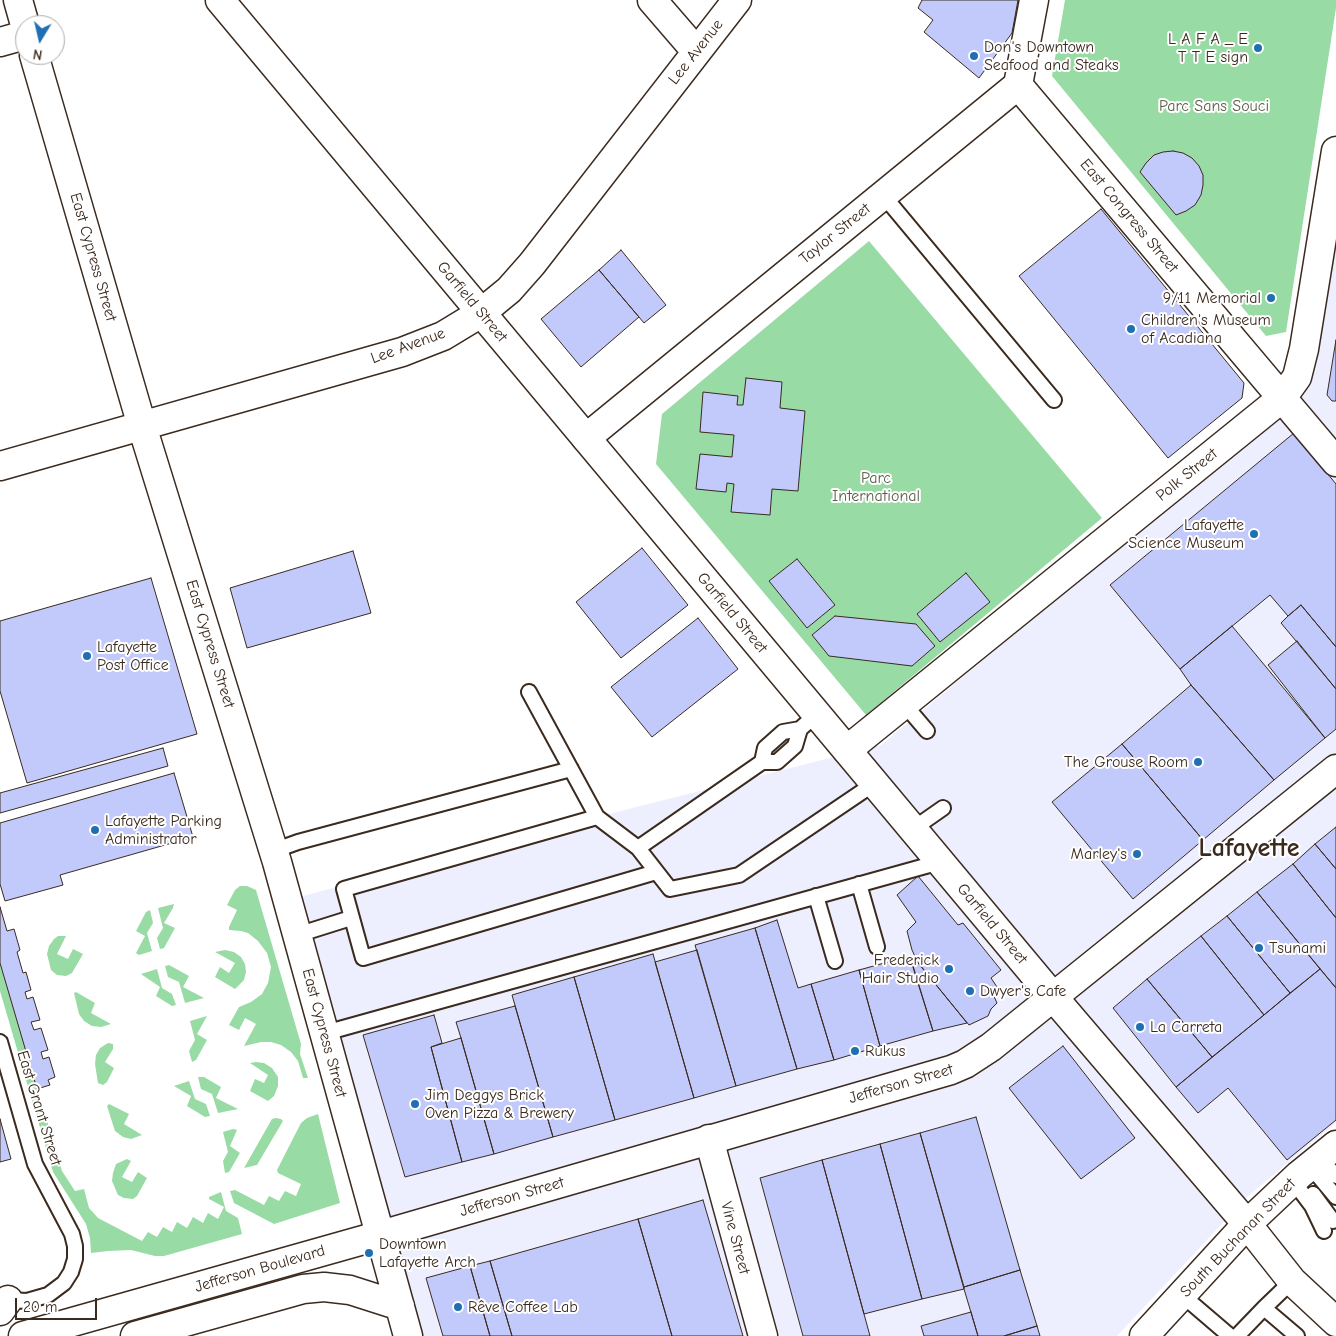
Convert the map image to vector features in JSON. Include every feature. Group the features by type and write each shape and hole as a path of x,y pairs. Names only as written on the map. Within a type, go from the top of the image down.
{"street":[{"path":"18,0 22,15"},
{"name":"Garfield Street","path":"220,0 586,438 809,722 847,750 1054,998 1247,1224 1292,1281 1336,1322"},
{"path":"652,0 696,51"},
{"name":"Lee Avenue","path":"0,466 402,352 443,336 481,313 509,290 532,264 737,0"},
{"path":"1018,85 1034,0"},
{"path":"0,42 15,38"},
{"name":"East Cypress Street","path":"37,65 142,426 273,851 408,1336"},
{"name":"Taylor Street","path":"586,438 1018,85"},
{"name":"East Congress Street","path":"1018,85 1336,462"},
{"name":"Polk Street","path":"847,750 1282,398 1297,377 1304,349 1336,151"},
{"name":"Jefferson Street","path":"381,1235 951,1070 965,1064 991,1047 1054,998 1336,769"},
{"name":"Vine Street","path":"709,1139 763,1336"},
{"name":"South Buchanan Street","path":"1144,1336 1247,1224 1320,1162"},
{"name":"Jefferson Boulevard","path":"23,1336 381,1235"},
{"name":"Jefferson Boulevard","path":"135,1336 303,1289 324,1286 350,1290 400,1306"}],"lane":[{"path":"883,195 1054,400"},
{"path":"529,692 597,817 638,848 670,889 739,875 875,783"},
{"path":"904,704 927,732"},
{"path":"638,848 762,762 765,748 783,732 809,722"},
{"path":"273,851 307,840 571,769"},
{"path":"913,829 943,808"},
{"path":"597,817 344,889 363,958 656,872"},
{"path":"324,1033 940,862"},
{"path":"858,884 876,947"},
{"path":"816,896 836,961"},
{"path":"297,935 351,918"},
{"name":"East Grant Street","path":"0,1042 35,1164 72,1234 76,1246 76,1259 72,1272 64,1283 48,1295 27,1301 3,1302"},
{"path":"1320,1162 1336,1197"},
{"path":"1320,1162 1312,1206 1329,1226"},
{"path":"1237,1336 1292,1281"},
{"path":"1182,1294 1230,1336"},
{"path":"1264,1308 1297,1336"}],"shaded area":[{"path":"1336,197 1336,1123 1248,1196 1117,1336 422,1336 292,899 597,817 881,745 1304,394"}],"green space":[{"name":"Parc Sans Souci","path":"1065,0 1336,0 1286,332 1266,336 1052,76"},
{"name":"Parc International","path":"869,241 1102,518 866,715 656,464 662,414"},
{"path":"240,886 247,886 256,890 301,1044 300,1054 308,1078 303,1078 298,1061 291,1052 281,1045 261,1042 244,1046 256,1024 245,1018 239,1030 229,1025 239,1007 251,1002 262,994 268,983 271,967 267,953 258,941 248,933 229,930 237,910 227,905 235,890"},
{"path":"174,904 164,923 175,928 164,948 160,949 157,938 163,928 158,908"},
{"path":"150,910 153,923 147,933 152,951 139,955 136,953 145,936 136,931 146,912"},
{"path":"58,936 66,936 57,954 68,959 73,949 83,954 72,973 66,976 57,975 51,970 47,954 49,946"},
{"path":"225,950 234,952 241,957 245,964 244,980 235,989 215,977 220,967 229,973 235,963 215,952"},
{"path":"0,963 62,1171 75,1191 84,1189 89,1208 98,1218 142,1241 148,1232 157,1237 163,1227 172,1232 177,1222 187,1228 193,1217 203,1223 208,1213 218,1219 224,1207 209,1199 209,1197 221,1192 226,1211 238,1218 242,1234 164,1256 155,1256 131,1250 91,1253 90,1238 86,1224 53,1172 0,991"},
{"path":"169,965 189,976 183,987 204,998 185,1003 179,982 168,977 165,966"},
{"path":"157,969 162,988 172,994 176,1005 172,1006 156,996 160,987 141,974"},
{"path":"76,992 95,1003 91,1013 111,1024 101,1027 92,1026 84,1021 79,1014 74,993"},
{"path":"207,1016 197,1034 207,1040 196,1060 192,1062 189,1051 195,1040 190,1021"},
{"path":"108,1043 113,1044 113,1049 105,1062 114,1068 107,1082 103,1085 98,1083 95,1064 96,1055 100,1048"},
{"path":"250,1063 264,1063 272,1068 278,1077 278,1086 274,1096 268,1101 250,1091 255,1079 264,1083 268,1075"},
{"path":"198,1077 204,1077 221,1087 216,1098 238,1109 218,1113 212,1094 201,1089"},
{"path":"189,1081 195,1099 206,1104 210,1116 205,1117 187,1106 191,1096 174,1086"},
{"path":"109,1104 129,1114 124,1124 142,1135 131,1139 123,1137 115,1131 107,1106"},
{"path":"318,1114 340,1203 274,1224 234,1203 230,1191 235,1190 264,1205 269,1196 279,1201 285,1191 296,1196 301,1184 278,1173 277,1170 301,1123 307,1118"},
{"path":"276,1118 283,1121 257,1165 244,1168 272,1119"},
{"path":"233,1129 237,1130 230,1146 240,1153 229,1172 225,1173 223,1161 228,1152 223,1132"},
{"path":"127,1159 131,1161 122,1177 132,1182 138,1172 147,1178 137,1196 133,1199 118,1195 112,1181 116,1164"}],"building":[{"name":"Don's Downtown Seafood and Steaks","path":"922,0 1018,0 1012,33 979,78 924,32 933,20 918,8"},
{"path":"1173,151 1183,153 1192,158 1199,166 1203,175 1201,195 1195,205 1176,215 1140,172 1154,155"},
{"name":"Children's Museum of Acadiana","path":"1101,209 1244,383 1242,398 1168,458 1019,276"},
{"path":"621,250 666,305 644,323 599,270"},
{"path":"599,270 639,317 581,367 541,319"},
{"path":"1336,340 1336,401 1332,401 1327,395"},
{"path":"746,378 782,382 780,408 805,411 798,491 772,489 770,515 731,512 734,484 727,483 726,492 696,489 700,454 732,457 734,435 700,432 703,392 738,396 737,405 743,405"},
{"name":"Lafayette Science Museum","path":"1294,433 1336,484 1336,647 1301,605 1288,616 1270,595 1180,669 1110,585"},
{"path":"642,548 688,605 621,658 576,602"},
{"path":"353,551 371,613 247,648 230,588"},
{"path":"797,559 835,605 807,628 769,581"},
{"path":"966,573 990,602 940,642 917,614"},
{"name":"Lafayette Post Office","path":"151,578 197,734 27,783 0,691 0,621"},
{"path":"1301,605 1336,647 1336,689 1281,623"},
{"path":"835,616 916,624 935,646 912,666 829,656 812,635"},
{"path":"698,618 738,669 652,737 611,687"},
{"path":"1232,626 1325,738 1274,780 1191,685 1180,669"},
{"path":"1297,641 1336,689 1336,729 1325,738 1268,665"},
{"name":"The Grouse Room","path":"1191,685 1274,780 1203,840 1122,744"},
{"path":"1122,744 1203,840 1133,899 1052,802"},
{"path":"163,748 168,766 0,813 0,793"},
{"name":"Lafayette Parking Administrator","path":"174,773 193,837 60,875 63,885 5,901 0,884 0,823"},
{"path":"1336,827 1336,869 1315,844"},
{"path":"1315,844 1336,869 1336,918 1293,864"},
{"path":"1293,864 1336,918 1336,988 1257,892"},
{"path":"918,876 958,925 963,923 1001,970 991,978 997,987 991,990 997,1003 991,1009 988,1016 969,1025 918,963 912,950 907,931 916,922 897,895"},
{"path":"1257,892 1320,969 1290,993 1227,916"},
{"path":"0,907 7,931 14,929 20,950 17,952 23,973 26,972 31,990 25,992 27,999 33,997 40,1020 31,1022 34,1030 41,1028 48,1050 41,1052 43,1059 49,1057 55,1077 48,1080 50,1085 37,1089 0,963"},
{"path":"1227,916 1290,993 1264,1015 1201,936"},
{"path":"777,920 798,988 811,984 834,1060 797,1069 755,928"},
{"path":"755,928 797,1069 736,1086 695,945"},
{"path":"1201,936 1264,1015 1212,1057 1147,979"},
{"path":"697,950 736,1086 694,1098 655,962"},
{"path":"653,954 694,1098 615,1120 574,977"},
{"path":"910,956 933,1031 880,1046 859,970"},
{"path":"916,960 967,1023 933,1031 911,961"},
{"path":"1320,969 1336,988 1336,1120 1287,1160 1228,1088 1198,1113 1176,1087"},
{"path":"859,970 880,1046 834,1060 811,984"},
{"path":"574,977 615,1120 553,1137 512,995"},
{"path":"1147,979 1212,1057 1176,1087 1113,1008"},
{"path":"515,1006 553,1137 494,1154 456,1022"},
{"name":"Jim Deggys Brick Oven Pizza & Brewery","path":"434,1015 442,1043 431,1047 462,1162 405,1177 363,1035"},
{"path":"461,1038 494,1154 462,1162 431,1047"},
{"path":"1063,1046 1135,1138 1081,1179 1009,1088"},
{"path":"976,1117 1020,1270 964,1287 920,1133"},
{"path":"0,1119 11,1159 0,1162"},
{"path":"920,1133 964,1289 922,1299 880,1144"},
{"path":"880,1144 922,1299 864,1314 822,1160"},
{"path":"822,1160 870,1336 803,1336 760,1178"},
{"path":"703,1200 743,1336 672,1336 638,1219"},
{"path":"638,1219 672,1336 512,1336 490,1261"},
{"path":"490,1261 512,1336 490,1336 470,1266"},
{"name":"Rêve Coffee Lab","path":"470,1266 490,1336 443,1336 426,1278"},
{"path":"1020,1270 1037,1326 1004,1336 978,1336 964,1287"},
{"path":"971,1312 978,1336 924,1336 921,1326"},
{"path":"1037,1326 1040,1336 1004,1336"}],"place":[{"name":"L A F A _ E T T E sign","path":"1258,48"},
{"name":"Don's Downtown Seafood and Steaks","path":"974,56"},
{"name":"9/11 Memorial","path":"1271,298"},
{"name":"Children's Museum of Acadiana","path":"1131,329"},
{"name":"Lafayette Science Museum","path":"1254,534"},
{"name":"Lafayette Post Office","path":"87,656"},
{"name":"The Grouse Room","path":"1198,762"},
{"name":"Lafayette Parking Administrator","path":"95,830"},
{"name":"Marley's","path":"1137,854"},
{"name":"Tsunami","path":"1259,948"},
{"name":"Frederick Hair Studio","path":"949,969"},
{"name":"Dwyer's Cafe","path":"970,991"},
{"name":"La Carreta","path":"1140,1027"},
{"name":"Rukus","path":"855,1051"},
{"name":"Jim Deggys Brick Oven Pizza & Brewery","path":"415,1104"},
{"name":"Downtown Lafayette Arch","path":"369,1253"},
{"name":"Rêve Coffee Lab","path":"458,1307"}],"district":[{"name":"Lafayette","path":"1249,849"}]}
